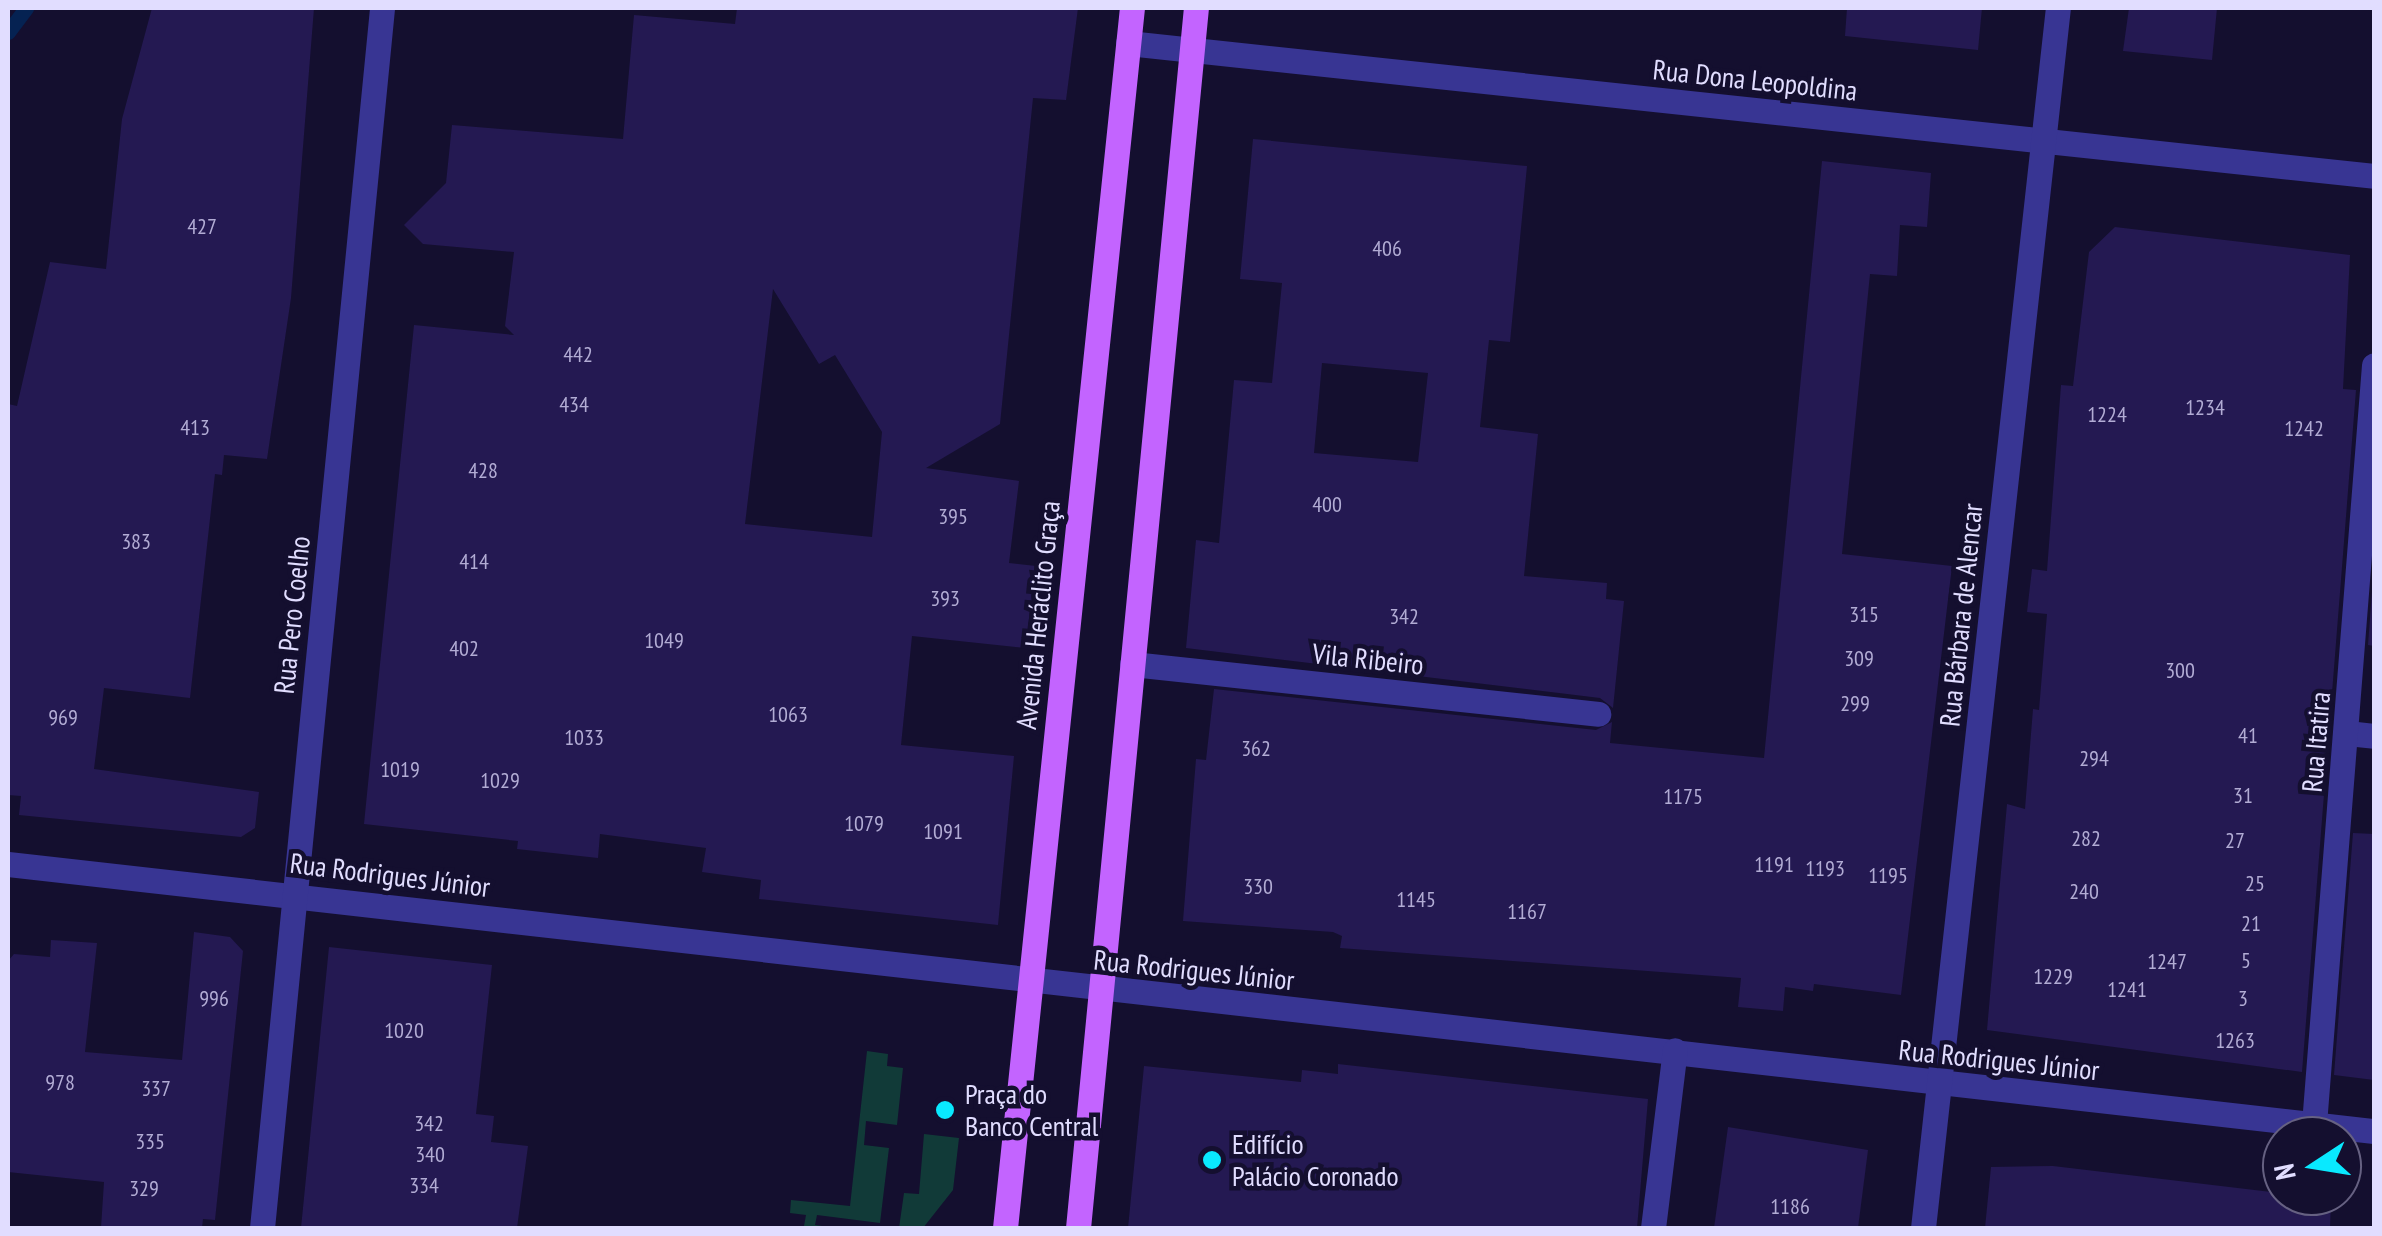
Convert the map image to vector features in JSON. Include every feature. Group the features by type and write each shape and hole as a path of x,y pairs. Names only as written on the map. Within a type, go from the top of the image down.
{"main road":[{"name":"Avenida Heráclito Graça","path":"1006,1228 1132,8"},
{"path":"1078,1228 1196,8"}],"street":[{"name":"Rua Pero Coelho","path":"262,1228 382,8"},
{"name":"Rua Bárbara de Alencar","path":"1923,1228 2058,8"},
{"name":"Rua Dona Leopoldina","path":"1128,43 2374,176"},
{"name":"Rua Itatira","path":"2315,1116 2347,733 2369,541 2374,366"},
{"name":"Vila Ribeiro","path":"1132,664 1598,714"},
{"path":"2347,733 2374,736"},
{"name":"Rua Rodrigues Júnior","path":"8,864 2262,1118"},
{"path":"1653,1228 1675,1050"}],"green space":[{"path":"867,1051 888,1054 887,1066 903,1068 897,1125 866,1121 864,1145 889,1148 880,1223 817,1215 815,1225 837,1228 789,1228 804,1226 806,1215 790,1213 791,1200 850,1206"},
{"path":"924,1134 959,1138 953,1190 923,1228 899,1228 904,1193 919,1194"}],"building":[{"path":"152,8 314,8 291,298 267,459 224,455 222,475 215,474 190,698 104,688 94,769 259,792 255,828 241,837 19,815 21,796 8,795 8,404 17,406 50,262 106,269 122,119"},
{"path":"737,8 1078,8 1066,100 1033,98 1000,424 926,468 1019,481 1009,563 1036,566 1025,648 912,636 901,745 1014,756 998,925 759,899 761,880 702,872 706,848 600,834 598,858 517,849 518,841 364,824 414,325 514,335 505,326 514,252 423,244 404,225 446,183 452,125 623,139 634,15 735,24","holes":["773,289 819,364 835,355 882,432 872,537 745,524"]},
{"path":"1847,8 1982,8 1978,50 1845,36"},
{"path":"2129,8 2217,8 2212,60 2123,51"},
{"path":"1253,139 1527,166 1510,342 1489,340 1480,427 1538,434 1524,576 1607,583 1606,599 1624,601 1613,708 1600,698 1186,648 1196,540 1219,543 1234,380 1272,383 1282,283 1240,279","holes":["1322,363 1428,373 1418,462 1314,453"]},
{"path":"1822,161 1931,173 1927,227 1900,225 1897,276 1870,274 1842,554 1952,566 1901,995 1814,984 1813,991 1785,987 1783,1011 1738,1007 1741,978 1340,948 1342,936 1333,932 1183,921 1196,759 1206,760 1214,689 1596,730 1612,722 1610,743 1764,758"},
{"path":"2115,227 2350,255 2343,389 2356,390 2302,1072 1987,1030 2007,804 2025,809 2033,709 2039,710 2047,614 2027,612 2032,569 2047,571 2061,385 2073,386 2089,252"},
{"path":"2374,565 2374,646 2368,645"},
{"path":"2353,833 2374,834 2374,1080 2334,1075"},
{"path":"194,932 230,937 243,951 215,1220 203,1219 202,1228 101,1228 104,1182 8,1172 8,961 14,954 50,957 51,940 97,943 85,1052 182,1060"},
{"path":"329,947 492,965 476,1114 494,1116 491,1142 528,1146 517,1228 301,1228"},
{"path":"1338,1064 1648,1099 1637,1228 1128,1228 1144,1066 1301,1082 1302,1070 1338,1074"},
{"path":"1728,1127 1868,1150 1858,1228 1714,1228"},
{"path":"2053,1166 2262,1191 2262,1216 2330,1216 2330,1228 1985,1228 1991,1167"}],"waterway":[{"path":"8,32 26,8"}],"place":[{"name":"Praça do Banco Central","path":"945,1110"},
{"name":"Edifício Palácio Coronado","path":"1212,1160"}]}
